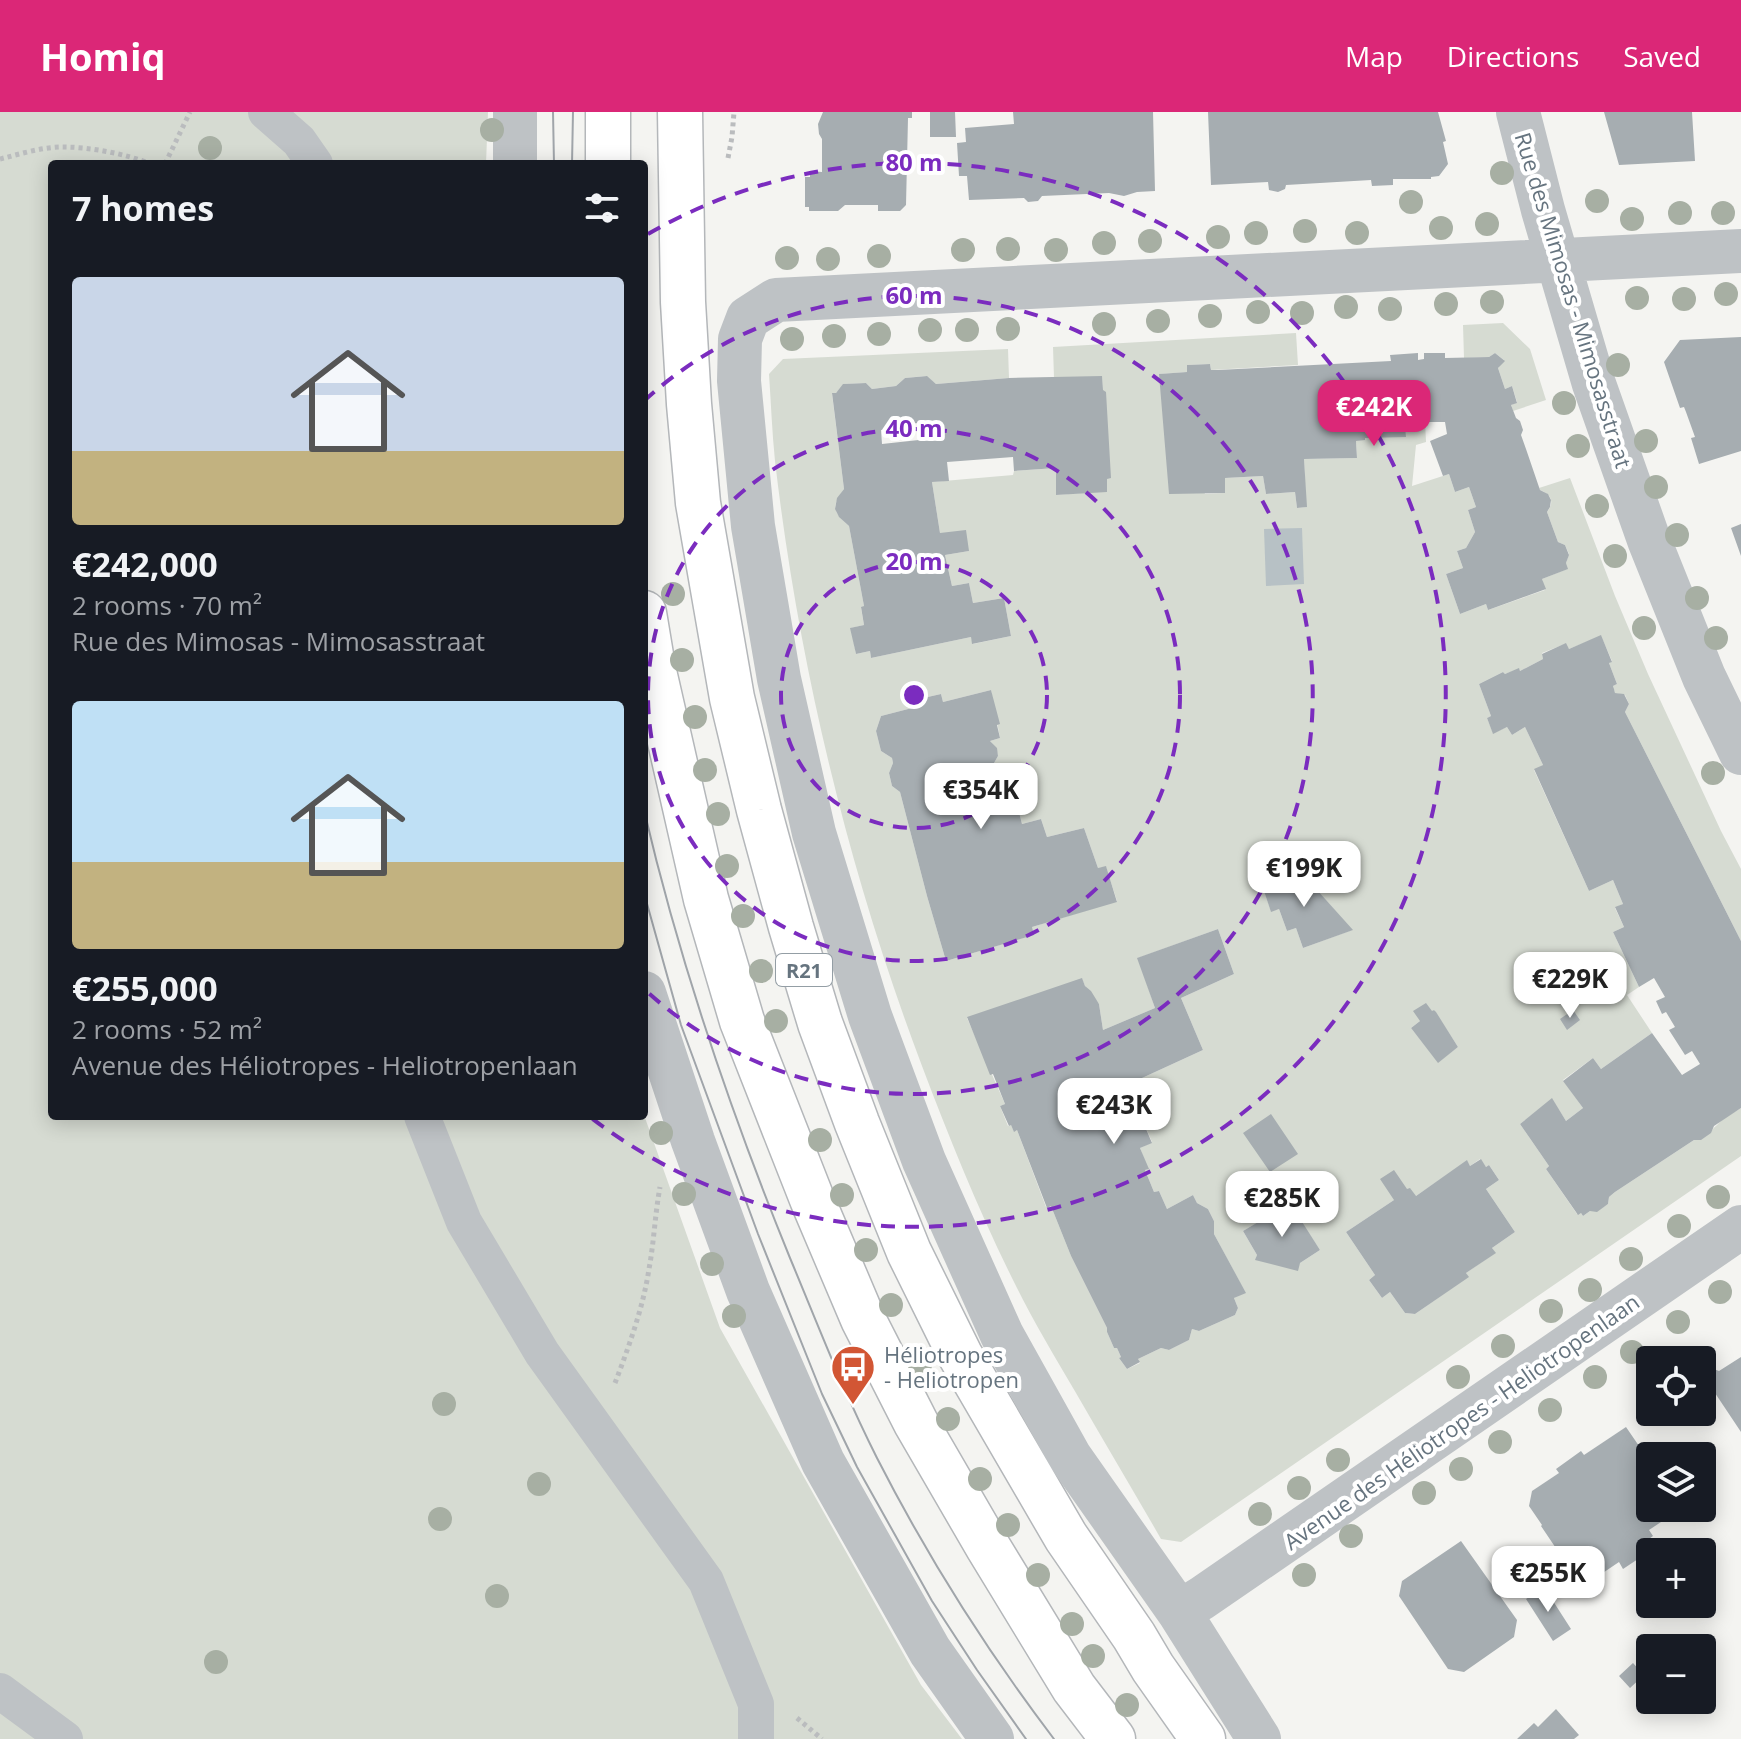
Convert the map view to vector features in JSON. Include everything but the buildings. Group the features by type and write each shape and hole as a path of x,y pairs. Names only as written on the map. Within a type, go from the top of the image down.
{"main road":[{"path":"608,112 608,160"},
{"name":"R21","path":"680,112 683,302 698,503 735,712 763,825 820,1023 909,1252 960,1355 1066,1537 1203,1739"},
{"path":"648,637 706,899 742,1021 812,1199 863,1319 916,1423 1074,1688 1113,1739"}],"street":[{"path":"266,112 299,141 312,160"},
{"path":"515,112 515,160"},
{"name":"Rue des Mimosas - Mimosasstraat","path":"1518,112 1594,384 1649,540 1704,677 1741,753"},
{"path":"1259,1739 1179,1612 1070,1457 1002,1335 924,1161 870,1016 814,833 779,679 753,526 739,381 740,339 748,318 776,300 1741,251"},
{"path":"648,1005 748,1291 823,1462 930,1651 992,1739"},
{"path":"424,1120 464,1222 542,1353 706,1581 756,1704 756,1739"},
{"name":"Avenue des Héliotropes - Heliotropenlaan","path":"1179,1612 1741,1227"},
{"path":"0,1691 65,1739"}],"path":[{"path":"167,160 190,112"},
{"path":"0,159 62,147 112,153 137,160"},
{"path":"594,1423 613,1390 642,1304 665,1166 672,1149 693,1141"}],"shaded area":[{"path":"0,112 488,112 486,160 48,160 48,1120 646,1120 720,1328 921,1685 962,1739 0,1739"},
{"path":"1503,323 1530,349 1546,400 1513,411 1511,405 1517,402 1512,386 1505,389 1498,368 1504,360 1495,353 1489,357 1464,358 1463,325"},
{"path":"1296,333 1298,365 1211,370 1210,364 1187,365 1187,372 1160,374 1205,494 1224,493 1225,478 1263,476 1266,494 1295,492 1297,508 1306,507 1304,459 1357,458 1356,441 1406,436 1405,422 1425,421 1426,442 1416,445 1412,486 1449,474 1455,492 1469,487 1476,507 1468,510 1475,532 1466,548 1457,551 1463,568 1446,574 1460,614 1486,604 1488,610 1545,590 1542,579 1567,569 1569,554 1565,545 1558,542 1547,512 1551,499 1539,488 1570,478 1648,674 1741,869 1741,941 1625,712 1629,704 1625,695 1615,693 1613,686 1617,684 1609,663 1612,661 1601,636 1569,649 1565,644 1542,653 1543,659 1520,671 1503,672 1479,684 1491,716 1487,718 1493,733 1507,727 1512,735 1525,727 1543,765 1534,770 1589,891 1613,880 1623,904 1615,908 1624,927 1613,932 1639,987 1627,995 1652,1033 1601,1069 1593,1058 1563,1080 1583,1108 1566,1121 1552,1099 1520,1124 1549,1166 1546,1169 1577,1214 1583,1216 1608,1204 1609,1197 1615,1192 1694,1140 1705,1137 1722,1120 1741,1108 1741,1156 1181,1542 1161,1539 1029,1312 978,1204 922,1066 872,919 830,768 798,615 775,461 769,374 783,359 1008,349 1009,378 936,384 926,376 905,378 896,386 872,389 866,383 844,384 832,394 844,489 837,500 836,509 849,526 864,606 861,608 864,625 851,628 856,654 870,651 871,658 971,637 973,644 1011,636 1004,598 973,603 969,583 952,586 945,555 969,551 940,533 932,482 1056,468 1056,495 1107,491 1102,377 1054,378 1053,347","holes":["991,690 1000,738 990,741 998,756 994,763 998,784 1011,781 1022,824 1041,819 1047,837 1084,828 1098,868 1106,867 1117,901 1032,927 1033,935 946,961 900,792 892,786 889,773 892,758 881,751 876,731 881,716 912,708 910,701 941,694 943,702","1300,871 1352,930 1303,948 1296,928 1287,931 1279,909 1271,911 1262,885","1218,929 1234,974 1181,998 1203,1050 1142,1078 1126,1082 1152,1142 1140,1148 1154,1192 1159,1191 1167,1209 1193,1195 1197,1203 1208,1209 1214,1221 1214,1234 1245,1292 1234,1298 1238,1308 1235,1315 1199,1331 1192,1329 1189,1340 1169,1350 1161,1348 1138,1359 1140,1363 1127,1369 1071,1256 1051,1206 1046,1207 1017,1130 1008,1126 1000,1106 1005,1104 967,1018 1082,979 1099,1004 1103,1030 1155,1008 1138,958","1434,1010 1458,1047 1438,1062 1411,1028","1480,1159 1486,1167 1489,1165 1499,1180 1486,1189 1515,1232 1492,1248 1495,1253 1466,1273 1468,1277 1415,1314 1405,1313 1390,1292 1382,1298 1369,1280 1375,1275 1346,1232 1394,1200 1416,1196 1467,1161 1470,1166","1289,1204 1320,1250 1300,1263 1256,1259 1257,1255 1243,1231"]},
{"path":"1302,528 1304,584 1266,586 1264,529"}],"tram line":[{"path":"553,112 554,160"},
{"path":"572,160 573,112"},
{"path":"648,827 690,981 727,1093 842,1384 896,1495 937,1567 1005,1672 1054,1739"},
{"path":"648,907 681,1025 758,1234 822,1394 857,1467 932,1601 1026,1739"}],"place":[{"name":"Héliotropes - Heliotropen","path":"853,1406"}]}
